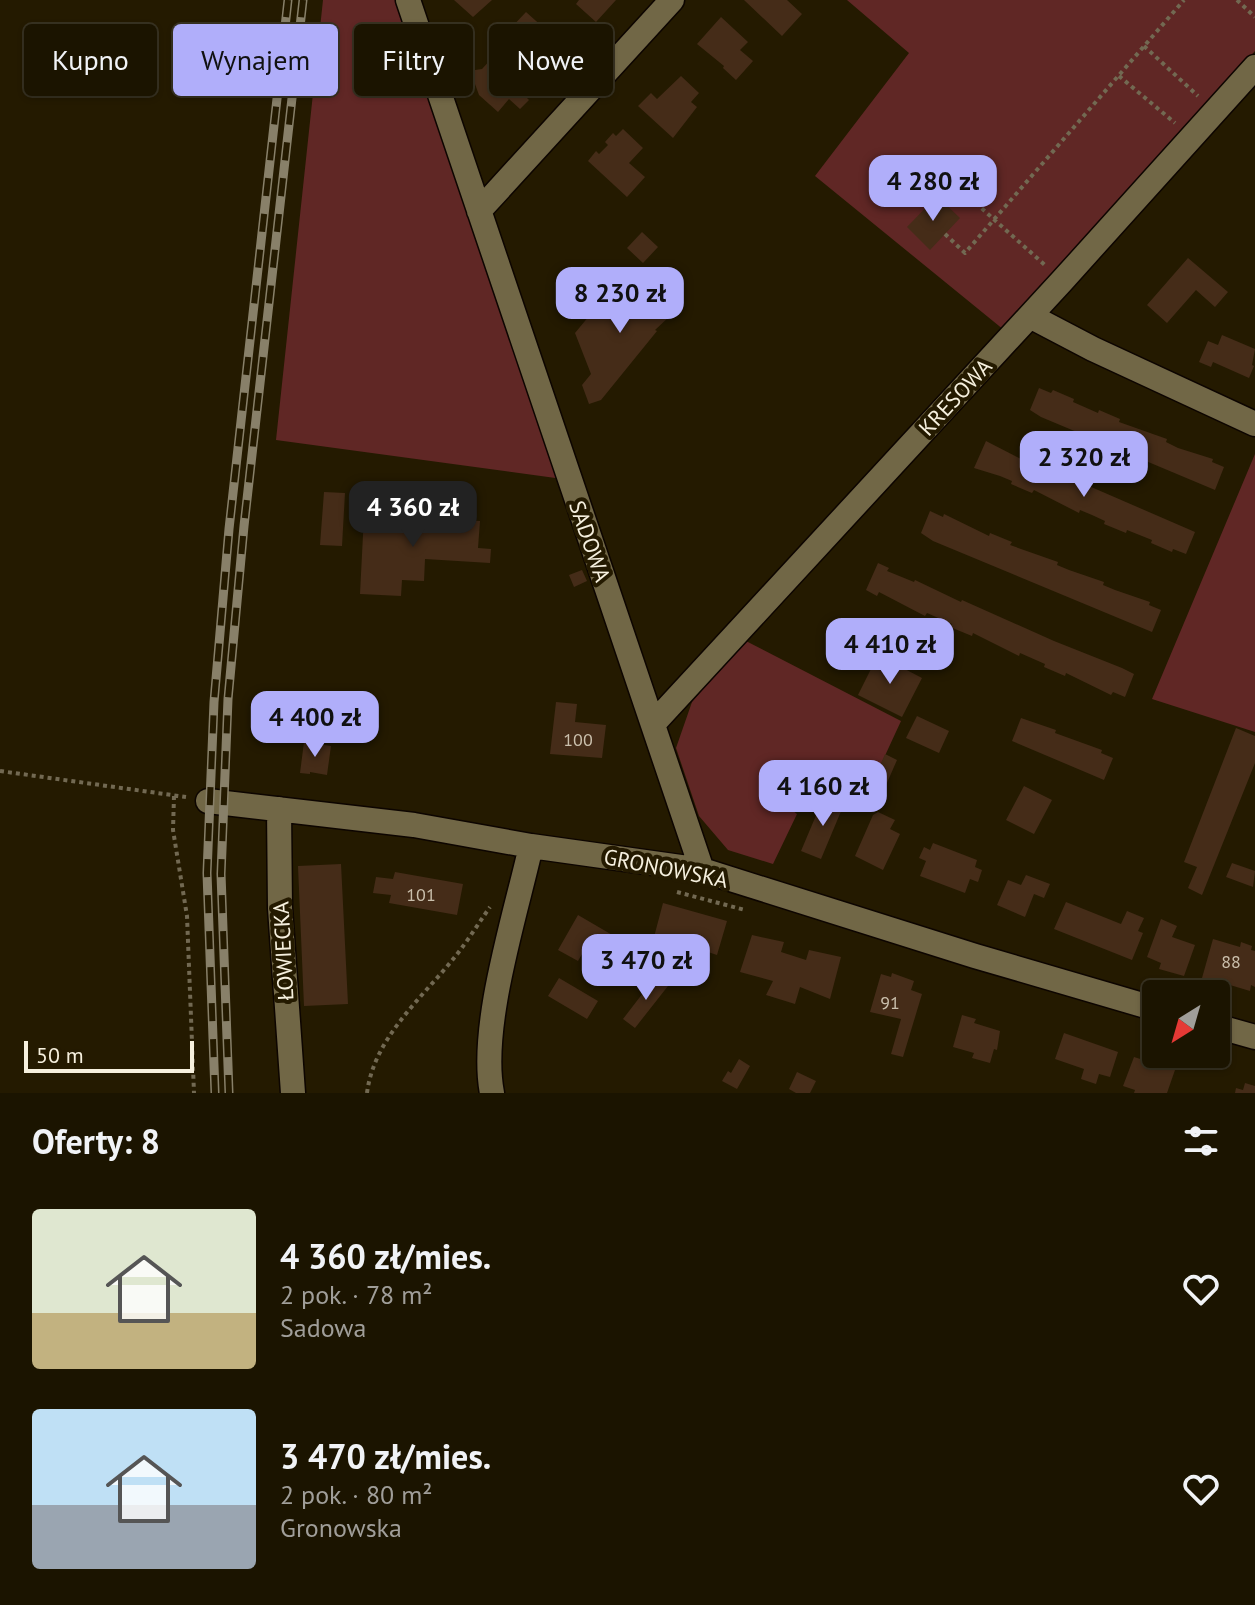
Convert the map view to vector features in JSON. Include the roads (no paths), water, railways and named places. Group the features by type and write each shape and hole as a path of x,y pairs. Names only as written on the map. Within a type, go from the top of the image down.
{"street":[{"name":"SADOWA","path":"408,0 702,870"},
{"path":"479,211 672,0"},
{"name":"KRESOWA","path":"653,724 1255,67"},
{"path":"1030,316 1093,349 1255,424"},
{"name":"GRONOWSKA","path":"208,801 414,825 531,846 702,870 1142,1005"},
{"name":"ŁOWIECKA","path":"279,809 280,908 293,1093"},
{"path":"492,1093 490,1057 498,990 531,846"},
{"path":"1230,1030 1255,1037"}],"railway":[{"path":"215,1093 207,873 214,702 229,529 288,0"},
{"path":"229,1093 221,874 228,699 244,526 303,0"}]}
